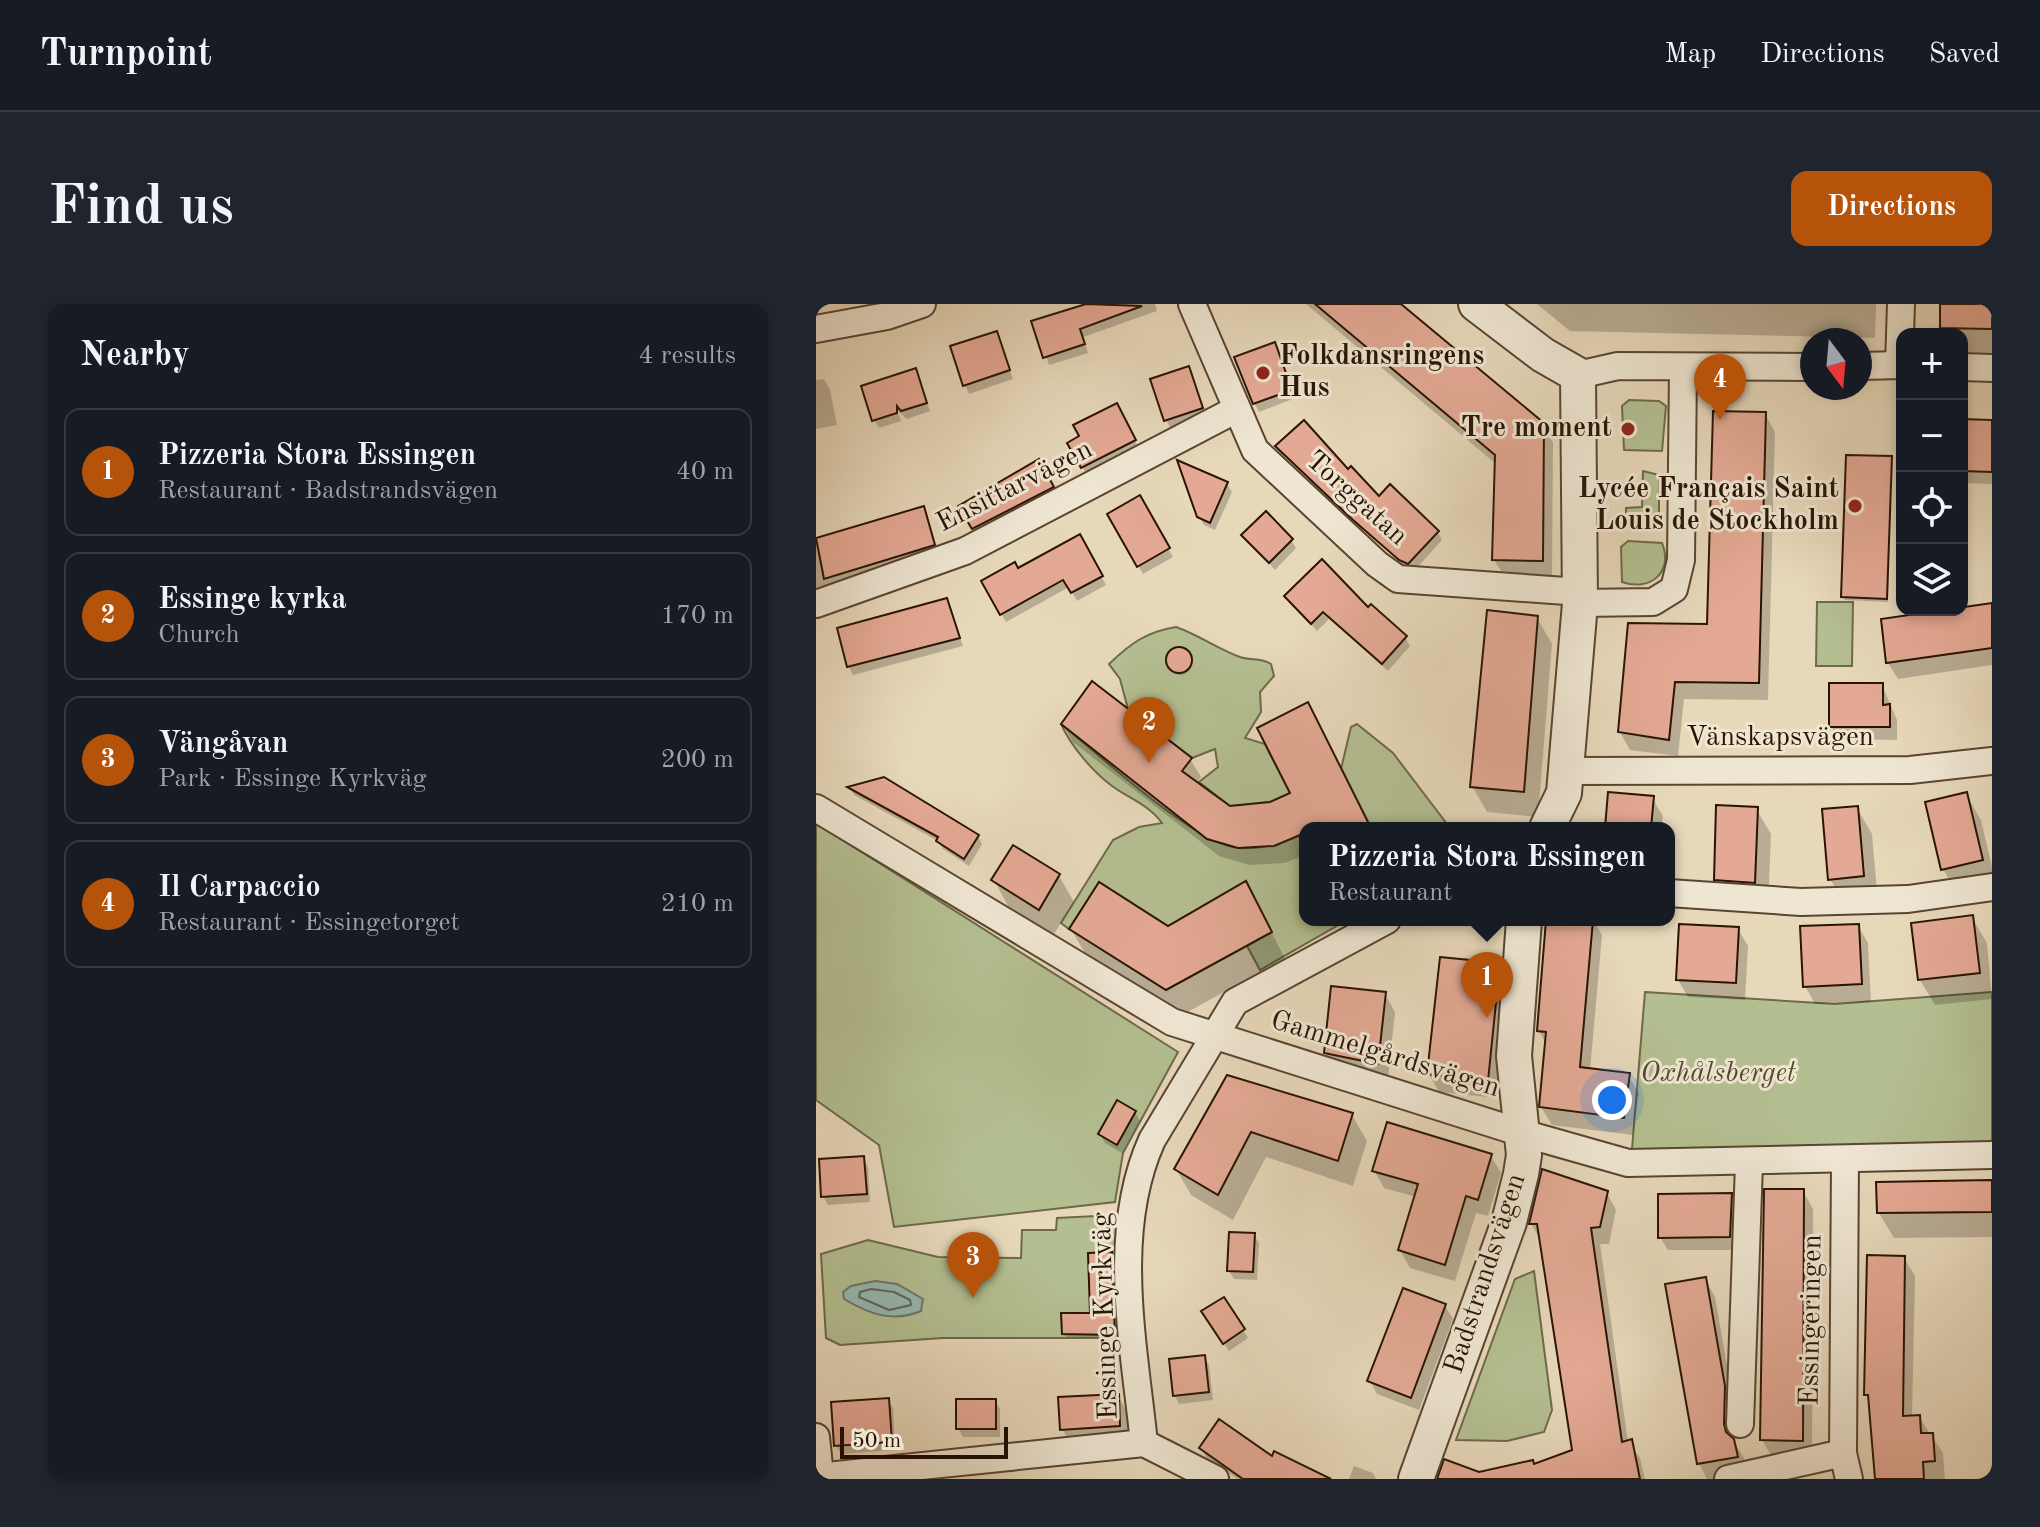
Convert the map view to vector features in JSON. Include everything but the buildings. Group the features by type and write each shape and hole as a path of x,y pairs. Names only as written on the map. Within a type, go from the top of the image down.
{"street":[{"path":"816,329 887,316 922,304"},
{"name":"Torggatan","path":"1192,304 1235,410 1255,450 1377,564 1398,579 1580,598 1653,602 1674,589 1681,560 1683,368"},
{"path":"1476,304 1543,355 1578,375 1618,366 1800,367"},
{"path":"1901,304 1901,328"},
{"path":"1872,366 1896,365"},
{"path":"1968,367 1992,368"},
{"path":"1550,822 1564,793 1567,771 1580,598 1578,375"},
{"name":"Ensittarvägen","path":"816,604 965,551 1235,410"},
{"name":"Vänskapsvägen","path":"1567,771 1910,770 1992,761"},
{"name":"Gammelgårdsvägen","path":"816,808 1172,1022 1522,1133 1628,1163 1845,1161 1992,1155"},
{"path":"1675,893 1801,902 1908,899 1992,887"},
{"name":"Essinge Kyrkväg","path":"1144,1443 1134,1335 1130,1207 1141,1165 1152,1140 1218,1036 1235,1002 1376,926"},
{"name":"Badstrandsvägen","path":"1416,1479 1509,1222 1521,1174 1522,1133 1514,1056 1524,926"},
{"name":"Essingeringen","path":"1845,1161 1843,1453 1849,1479"},
{"path":"1740,1424 1749,1163"},
{"path":"816,1437 820,1477 1144,1443 1215,1479"},
{"path":"1728,1479 1843,1453"}],"green space":[{"path":"1629,400 1659,401 1666,406 1662,451 1624,450 1622,406"},
{"path":"1643,471 1659,475 1659,516 1653,523 1632,523 1626,516 1626,508 1642,507"},
{"path":"1628,541 1662,543 1665,563 1662,571 1650,582 1622,582 1621,547"},
{"path":"1817,602 1853,602 1852,666 1816,666"},
{"path":"1176,627 1240,657 1271,664 1274,676 1260,692 1261,712 1245,738 1265,744 1290,793 1270,802 1230,806 1199,782 1218,767 1215,749 1192,758 1128,709 1120,679 1109,664 1140,640"},
{"path":"1061,724 1173,815 1220,843 1256,848 1299,835 1299,926 1337,926 1260,970 1247,946 1271,932 1246,881 1168,926 1099,883 1069,929 1061,923 1113,840 1139,827 1162,823 1097,773"},
{"path":"1357,724 1393,753 1445,822 1368,822 1341,769 1351,727"},
{"path":"816,823 1178,1052 1123,1153 1115,1202 894,1227 879,1145 816,1100"},
{"name":"Oxhålsberget","path":"1645,992 1835,1004 1992,992 1992,1143 1842,1153 1632,1149"},
{"path":"1116,1215 1124,1338 943,1338 840,1345 826,1338 821,1254 868,1240 938,1257 1021,1258 1022,1230 1056,1230 1057,1218"},
{"path":"1534,1271 1552,1410 1544,1432 1507,1441 1456,1440 1515,1279"}],"water":[{"path":"875,1281 897,1284 923,1299 921,1311 901,1316 881,1315 844,1299 843,1292 851,1286"}],"place":[{"name":"Folkdansringens Hus","path":"1263,373"},
{"name":"Il Carpaccio","path":"1720,420"},
{"name":"Tre moment","path":"1628,429"},
{"name":"Lycée Français Saint Louis de Stockholm","path":"1855,506"},
{"name":"Essinge kyrka","path":"1149,763"},
{"name":"Pizzeria Stora Essingen","path":"1487,1018"},
{"name":"Vängåvan","path":"973,1298"}]}
